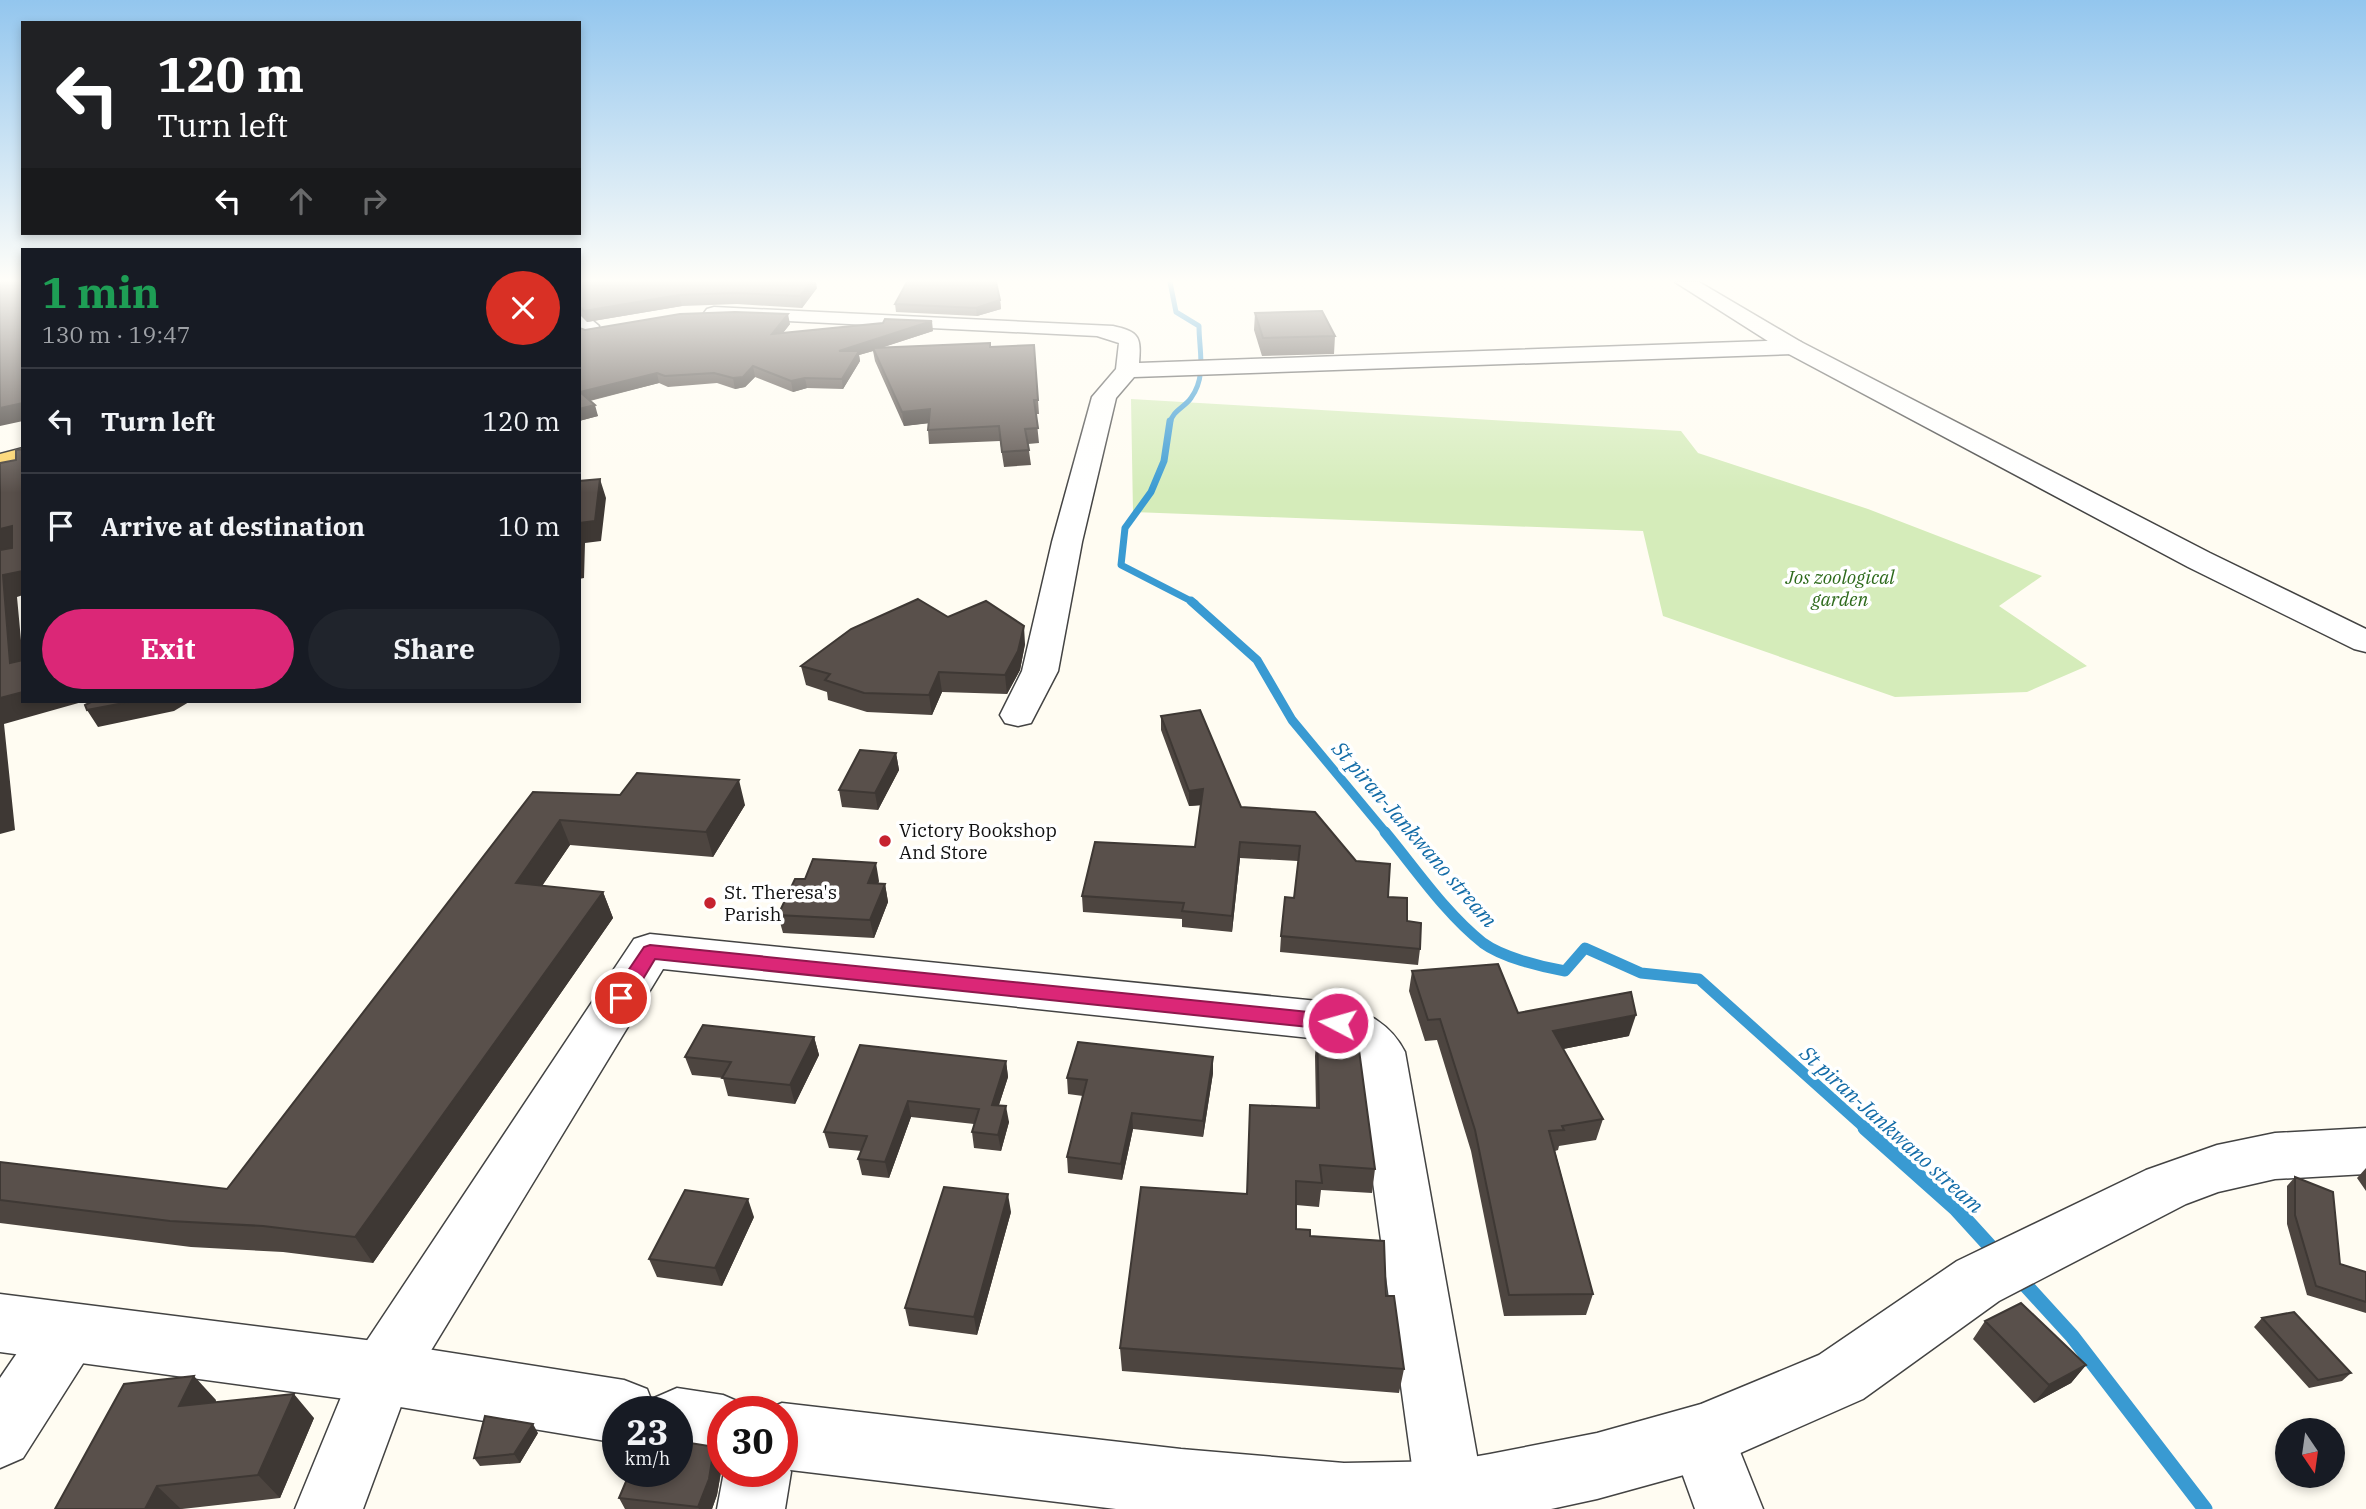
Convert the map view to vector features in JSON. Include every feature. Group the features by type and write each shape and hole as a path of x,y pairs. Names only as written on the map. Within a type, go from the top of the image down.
{"main road":[{"path":"0,452 21,447"},
{"path":"0,462 21,457"}],"street":[{"path":"1018,715 1040,671 1067,542 1104,397 1127,370 1129,352"},
{"path":"1127,370 1645,352"},
{"path":"1803,352 2199,560 2366,642"},
{"path":"329,1509 382,1373 650,951 1325,1021 1338,1023 1369,1039 1380,1052 1450,1494"},
{"path":"798,1438 1182,1496 1344,1497 1450,1494 1597,1466 1702,1437 1841,1377 2006,1269 2166,1187 2217,1169 2275,1156 2366,1151"},
{"path":"0,1322 382,1373 602,1408"},
{"path":"0,1435 67,1333"},
{"path":"1702,1437 1729,1509"},
{"path":"751,1509 755,1487"}],"green space":[{"name":"Jos zoological garden","path":"1131,399 1681,431 1698,453 1868,509 2042,576 1999,606 2087,666 2027,692 1895,697 1663,616 1643,531 1133,512"}],"building":[{"path":"0,352 21,352 21,403 0,408"},
{"path":"581,352 858,352 842,379 805,378 791,381 753,366 743,377 733,378 714,373 665,376 657,373 581,392"},
{"path":"875,352 1035,352 1038,400 1034,400 1038,428 1025,429 1029,450 1002,452 999,426 928,430 930,409 902,412"},
{"path":"581,393 595,405 581,408"},
{"path":"21,449 21,571 3,575 10,663 21,660 21,693 0,698 0,550 12,548 12,526 0,529 0,463 16,460 16,450"},
{"path":"600,479 595,521 581,523 581,481"},
{"path":"918,599 948,617 986,601 1024,626 1018,651 1005,675 939,672 929,695 864,693 825,680 830,674 801,666 851,629"},
{"path":"89,703 124,703 87,710 85,705"},
{"path":"1200,710 1241,807 1315,812 1356,861 1390,864 1388,897 1407,898 1407,921 1421,923 1420,949 1281,936 1285,897 1294,898 1300,846 1240,842 1232,916 1182,911 1184,903 1082,896 1095,842 1195,847 1203,789 1189,791 1161,716"},
{"path":"860,750 896,753 875,793 839,790"},
{"path":"637,773 739,780 706,832 560,820 516,883 603,892 355,1237 263,1226 170,1221 0,1200 0,1162 227,1189 533,792 620,795"},
{"path":"813,859 876,863 868,883 885,884 870,920 778,915 795,879 805,879"},
{"path":"1498,964 1518,1013 1631,992 1636,1015 1553,1031 1603,1119 1562,1126 1564,1130 1549,1131 1593,1294 1509,1295 1475,1130 1440,1019 1428,1020 1412,971"},
{"path":"703,1025 814,1037 790,1085 722,1078 731,1062 685,1057"},
{"path":"1317,1032 1357,1035 1375,1169 1320,1165 1322,1183 1296,1181 1296,1229 1310,1230 1310,1236 1384,1241 1386,1296 1394,1296 1404,1369 1120,1348 1141,1187 1247,1194 1250,1105 1319,1108"},
{"path":"1078,1042 1213,1057 1203,1121 1132,1113 1121,1164 1067,1157 1087,1080 1067,1078"},
{"path":"860,1045 1006,1061 992,1105 1006,1106 998,1135 972,1132 979,1109 908,1101 885,1162 858,1159 867,1136 824,1132"},
{"path":"2295,1177 2333,1192 2340,1264 2366,1272 2366,1302 2316,1286 2295,1215"},
{"path":"944,1187 1008,1194 974,1317 905,1308"},
{"path":"685,1190 748,1199 715,1268 649,1259"},
{"path":"2021,1303 2086,1365 2049,1385 1985,1321"},
{"path":"2294,1312 2351,1373 2318,1380 2262,1318"},
{"path":"194,1376 179,1406 294,1394 258,1475 157,1486 145,1509 55,1509 124,1384"},
{"path":"485,1416 533,1424 514,1454 474,1458"},
{"path":"693,1444 707,1446 707,1484 698,1507 619,1498 624,1487 693,1487"}],"waterway":[{"name":"St piran-Jankwano stream","path":"1170,423 1173,415 1196,390 1201,372 1200,352"},
{"name":"St piran-Jankwano stream","path":"1170,421 1164,461 1151,492 1125,528 1121,565 1195,603"},
{"name":"St piran-Jankwano stream","path":"1191,601 1257,660 1292,720 1386,833"},
{"name":"St piran-Jankwano stream","path":"1385,832 1443,904 1469,931 1491,948 1522,961 1565,971 1585,948 1641,973 1699,979 1867,1130"},
{"name":"St piran-Jankwano stream","path":"1865,1128 1956,1209 1997,1254"},
{"name":"St piran-Jankwano stream","path":"2019,1278 2072,1336 2205,1509"}],"place":[{"name":"Victory Bookshop And Store","path":"885,841"},
{"name":"St. Theresa's Parish","path":"710,903"}],"route":[{"path":"621,998 650,951 1338,1023"}]}
